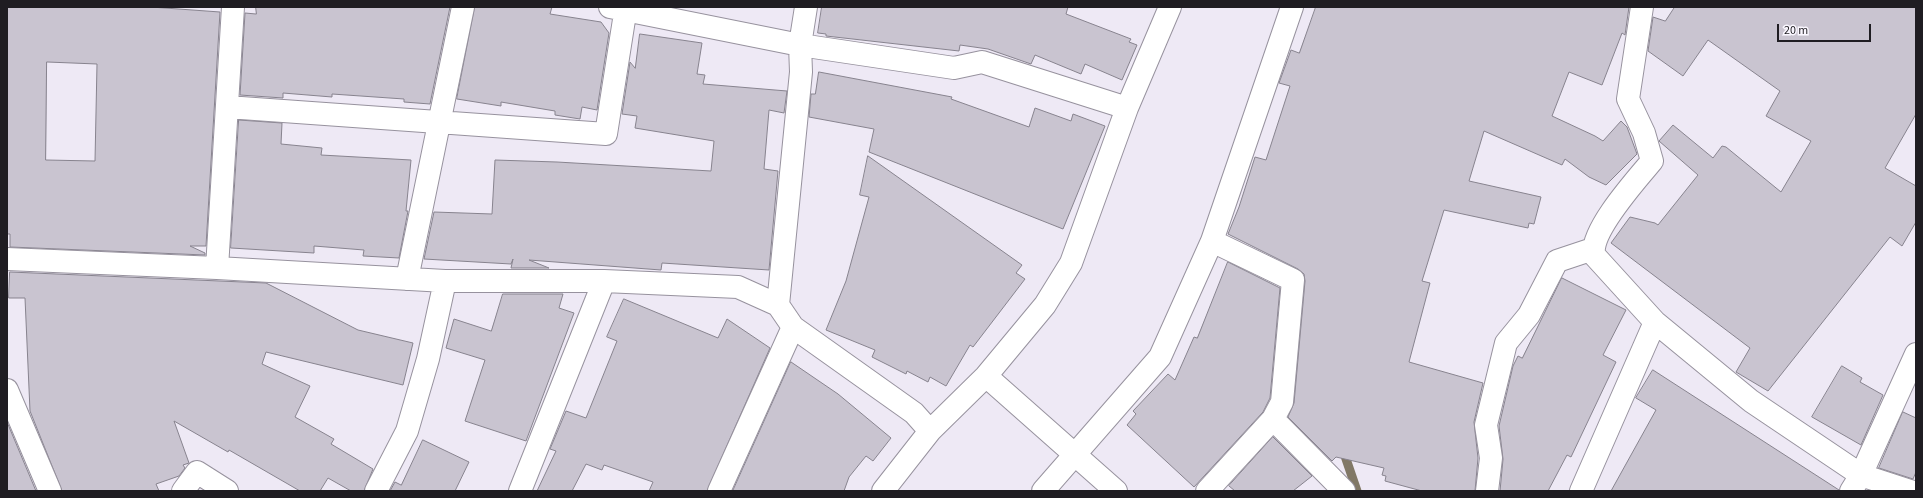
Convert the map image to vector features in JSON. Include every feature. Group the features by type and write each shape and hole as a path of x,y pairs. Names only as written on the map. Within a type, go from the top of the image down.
{"street":[{"path":"217,268 233,7"},
{"path":"407,279 463,7"},
{"path":"778,305 801,72 800,45 806,7"},
{"path":"882,491 930,431 986,376 1046,305 1071,264 1127,108 1170,7"},
{"path":"1043,491 1160,357 1212,242 1292,7"},
{"path":"1642,7 1628,99 1644,133 1652,161 1616,206 1599,233 1593,250 1594,255 1655,322 1751,401 1856,483 1910,491"},
{"path":"227,107 606,134 620,8 800,45 954,68 982,62 1127,108"},
{"path":"1207,491 1273,419 1282,402 1293,280 1212,242"},
{"path":"1487,491 1491,458 1486,425 1506,343 1529,315 1557,261 1593,250"},
{"path":"7,259 217,268 445,282 604,281 738,287 778,305 793,327 914,413 930,431"},
{"path":"520,491 604,281"},
{"path":"376,491 407,431 428,359 445,282"},
{"path":"1581,491 1655,322"},
{"path":"719,491 793,327"},
{"path":"1856,483 1916,354"},
{"path":"986,376 1116,491"},
{"path":"7,390 50,491"},
{"path":"1273,419 1344,491"},
{"path":"183,491 197,472 227,491"}],"building":[{"path":"7,7 151,7 220,12 206,246 190,246 205,253 205,255 10,247 10,234 7,234","holes":["47,62 97,64 95,161 46,160"]},
{"path":"256,7 450,7 430,104 404,102 404,99 332,94 332,97 283,93 283,98 240,95 245,13 256,14"},
{"path":"475,7 552,7 550,14 601,22 609,33 597,110 582,107 580,119 555,115 555,111 501,102 501,106 457,99"},
{"path":"822,7 1068,7 1066,14 1131,39 1129,42 1137,45 1122,80 1085,64 1081,74 1035,55 1031,64 988,49 960,45 959,51 826,36 826,34 818,33"},
{"path":"1316,7 1629,7 1625,35 1622,33 1602,85 1569,72 1552,116 1603,141 1621,121 1627,127 1637,154 1606,185 1589,177 1565,159 1562,165 1484,131 1469,181 1541,197 1534,224 1529,223 1528,228 1444,210 1422,281 1430,283 1409,362 1483,383 1474,422 1478,458 1475,491 1422,491 1385,481 1386,476 1382,475 1384,468 1336,457 1332,461 1288,417 1294,403 1305,281 1304,274 1298,269 1228,234 1239,207 1255,157 1266,160 1290,86 1279,83 1291,50 1299,53"},
{"path":"1675,7 1916,7 1916,114 1885,168 1916,186 1916,222 1902,246 1890,237 1768,391 1736,372 1750,348 1611,243 1630,217 1658,225 1698,175 1659,141 1673,125 1713,158 1722,146 1726,147 1781,192 1811,141 1766,116 1780,91 1708,40 1683,76 1648,51 1653,17 1665,21"},
{"path":"640,34 702,43 697,74 705,75 703,84 787,91 784,113 769,110 764,169 778,171 769,270 662,263 661,270 529,260 549,268 511,268 513,259 511,264 424,259 434,212 492,214 495,160 711,171 714,141 635,128 637,116 622,114 630,62 635,68"},
{"path":"819,72 952,97 951,99 1029,127 1035,108 1071,121 1073,114 1105,126 1063,229 869,152 874,129 809,117 811,94 815,94"},
{"path":"239,120 282,123 281,144 322,148 321,155 411,160 406,211 408,211 399,258 363,256 364,250 314,246 314,253 231,248"},
{"path":"868,156 1022,265 1016,273 1025,279 973,347 970,345 946,386 930,377 928,382 907,371 906,374 872,357 875,350 826,330 846,281 869,197 860,195"},
{"path":"1228,262 1280,288 1270,398 1263,412 1194,487 1127,425 1136,414 1133,411 1168,374 1175,380 1194,337 1197,338"},
{"path":"10,272 266,283 358,330 413,343 403,385 266,352 262,364 310,386 295,417 334,439 331,444 373,469 364,491 351,491 328,478 320,491 300,491 229,450 228,452 174,421 189,463 183,465 185,468 179,476 156,484 159,491 62,491 30,411 25,298 9,298"},
{"path":"1562,278 1626,310 1603,355 1616,362 1571,457 1567,455 1548,491 1500,491 1503,459 1499,426 1513,366 1518,356 1522,358"},
{"path":"503,294 563,294 559,308 574,313 526,441 465,421 485,360 446,348 454,319 491,331"},
{"path":"624,299 718,338 727,319 770,348 707,491 649,491 653,482 604,465 602,470 586,464 572,491 537,491 556,451 550,449 566,411 586,418 617,341 607,337"},
{"path":"791,362 838,394 891,438 873,461 866,456 849,477 844,491 733,491"},
{"path":"1842,366 1862,378 1860,382 1883,395 1861,445 1812,417"},
{"path":"1653,370 1839,491 1611,491 1656,410 1636,398"},
{"path":"1903,412 1916,418 1916,472 1913,479 1879,468"},
{"path":"7,422 36,491 7,491"},
{"path":"1273,437 1312,476 1293,491 1235,491 1229,486"},
{"path":"423,440 469,462 455,491 390,491 395,482 401,485"}],"waterway":[{"path":"1345,448 1345,456 1357,491"}]}
